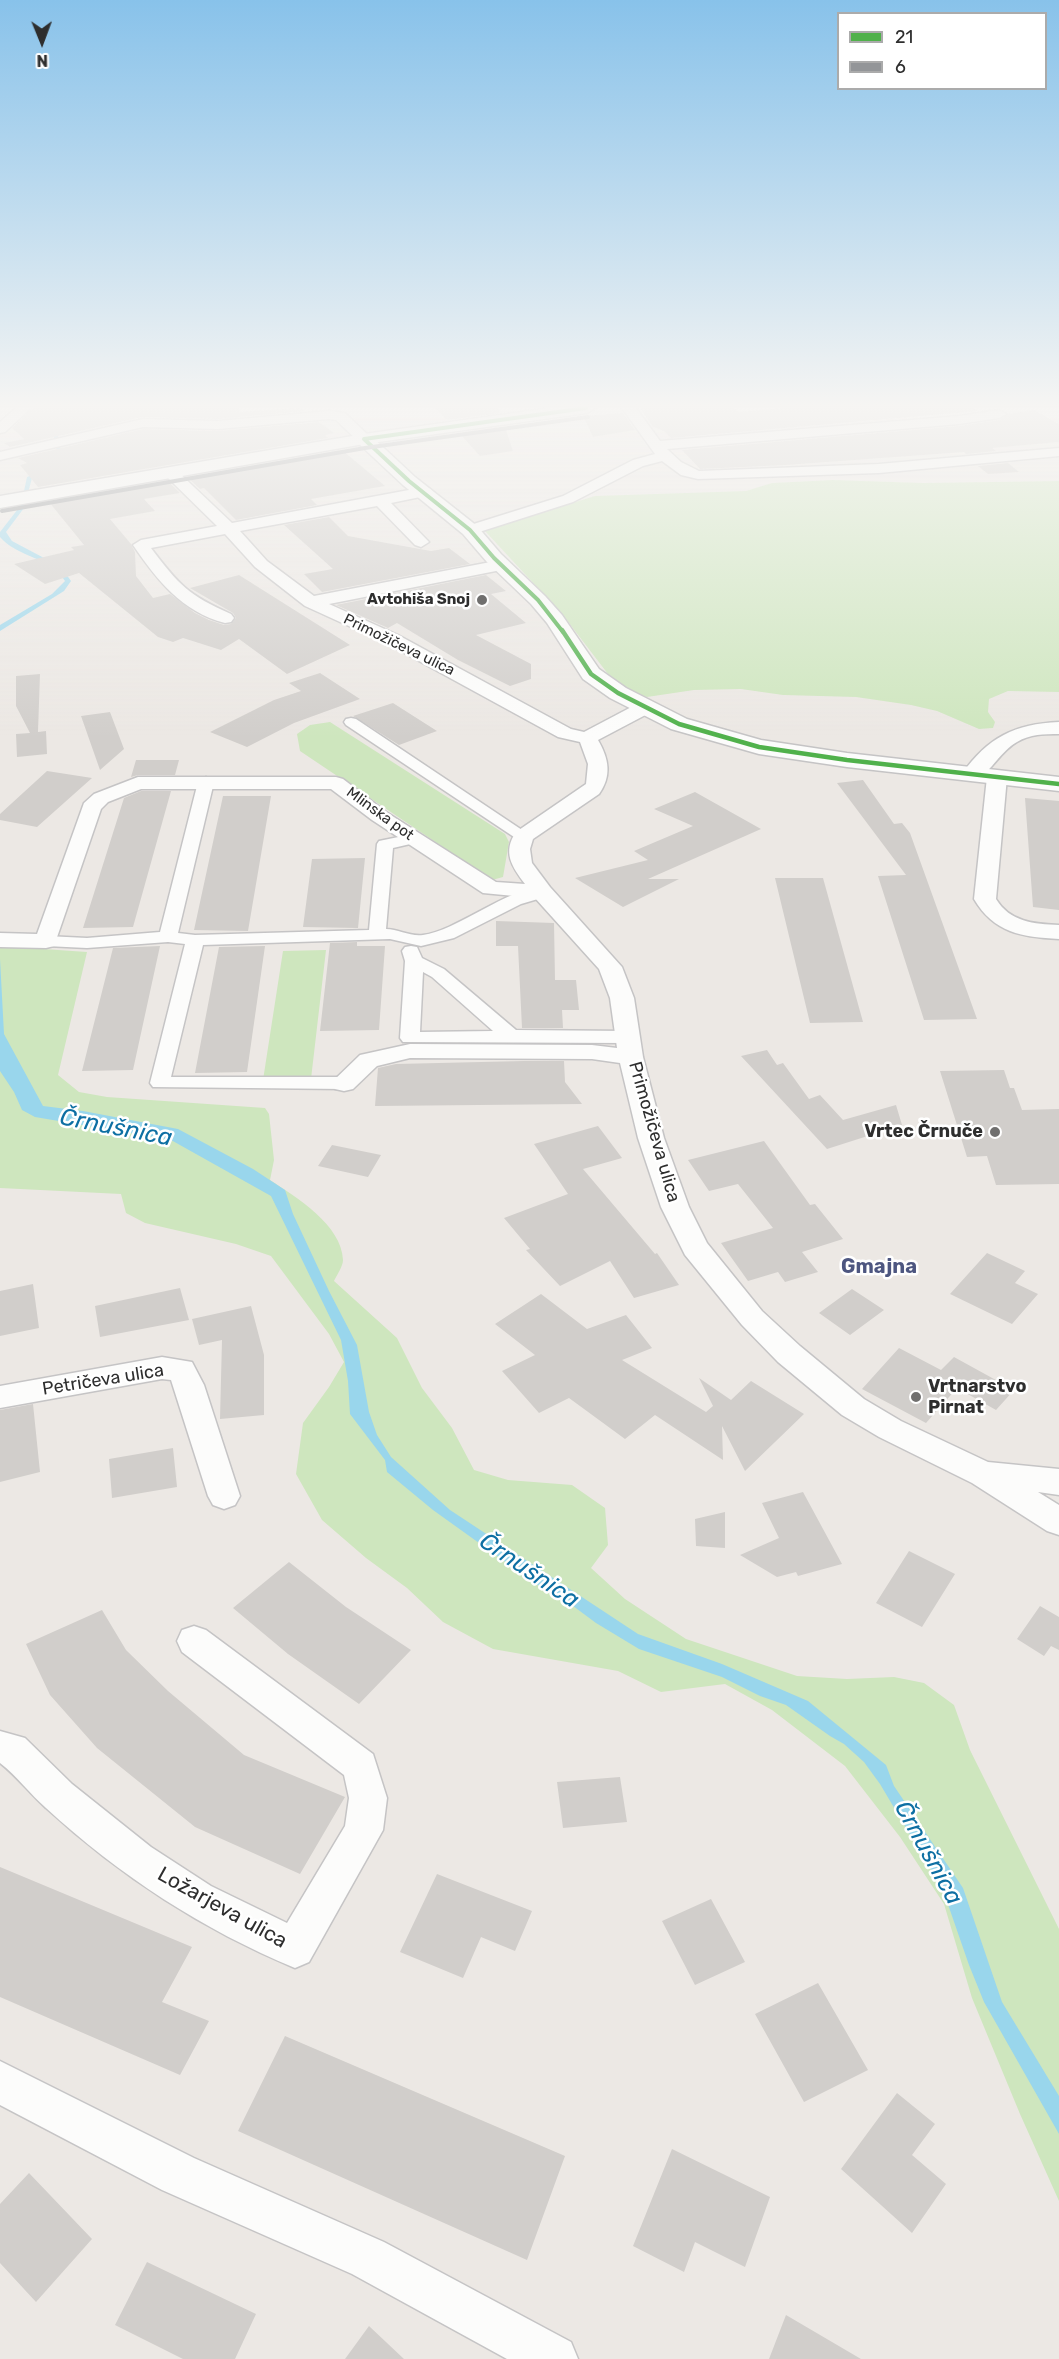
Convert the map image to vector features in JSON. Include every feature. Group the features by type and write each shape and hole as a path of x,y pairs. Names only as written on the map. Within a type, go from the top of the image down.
{"street":[{"name":"Primožičeva ulica","path":"218,518 261,564 311,602 392,639 565,733 587,738"},
{"path":"225,618 184,597 170,584 141,544 275,518"},
{"path":"398,518 421,542"},
{"path":"456,518 470,530 555,619 591,674 618,693 679,724 759,747 847,760 1059,784"},
{"path":"470,530 508,518"},
{"path":"311,602 501,565"},
{"path":"351,722 523,836 592,790 598,782 598,761 587,738 645,707"},
{"path":"972,774 996,747 1015,734 1036,728 1059,728"},
{"path":"997,777 985,899 991,911 1002,920 1020,928 1039,932 1059,932"},
{"path":"168,937 206,782"},
{"name":"Mlinska pot","path":"46,941 91,807 101,798 138,783 336,783 413,839 491,888 542,892"},
{"name":"Primožičeva ulica","path":"523,836 519,849 520,864 542,892 610,967 622,998 629,1047 651,1138 675,1207 695,1248 752,1318 789,1354 853,1407 890,1429 983,1474 1059,1522"},
{"path":"383,935 385,844 413,839"},
{"path":"0,940 87,943 168,937 195,940 383,935 421,941 448,934 515,900 542,892"},
{"path":"383,935 414,954 410,1045"},
{"path":"195,940 160,1083 344,1083 369,1060 410,1045 511,1036 629,1047"},
{"path":"414,961 438,973 511,1036"},
{"path":"410,1045 592,1052 629,1047"},
{"name":"Petričeva ulica","path":"0,1397 162,1368 181,1370 189,1385 224,1496"},
{"path":"983,1474 1059,1482"},
{"name":"Ložarjeva ulica","path":"0,1747 12,1750 59,1796 137,1860 197,1899 295,1948 364,1830 368,1798 360,1766 194,1641"},
{"path":"0,2082 178,2174 368,2258 554,2359"}],"green space":[{"path":"523,518 1059,518 1059,692 1008,691 989,699 988,712 995,722 993,728 979,729 937,711 856,697 783,695 741,689 694,690 647,697 630,691 608,674 562,614 484,530"},
{"path":"330,722 505,834 509,842 503,877 492,880 300,751 297,734 310,725"},
{"path":"0,946 87,952 58,1075 79,1092 107,1097 265,1108 269,1114 274,1160 270,1180 316,1213 335,1235 341,1247 343,1260 334,1281 397,1338 422,1388 452,1428 474,1470 508,1480 572,1485 605,1508 608,1545 591,1568 625,1599 686,1639 797,1676 847,1679 894,1677 924,1683 954,1705 970,1750 1059,1929 1059,2201 972,1998 944,1904 900,1837 845,1766 772,1710 725,1684 661,1692 618,1671 493,1649 443,1622 407,1588 366,1558 322,1520 296,1474 303,1423 344,1362 329,1334 271,1256 236,1244 145,1223 126,1213 121,1194 0,1188"},
{"path":"326,950 311,1079 263,1080 283,951"}],"water":[{"path":"11,518 16,518 6,532 12,541 61,567 71,581 64,591 0,631 0,625 52,594 65,581 51,567 7,544 0,537 0,532"},
{"name":"Črnušnica","path":"0,959 4,1034 43,1106 178,1129 253,1169 285,1190 293,1214 357,1345 369,1412 377,1435 391,1457 450,1510 638,1634 722,1664 808,1701 886,1765 894,1786 963,1888 1002,2002 1059,2096 1059,2134 984,2002 943,1890 880,1784 864,1762 844,1744 786,1705 760,1696 722,1677 639,1649 596,1623 565,1600 546,1591 433,1510 387,1472 385,1460 350,1414 348,1381 341,1340 271,1196 171,1140 35,1117 22,1110 14,1092 0,1071"}],"building":[{"path":"62,518 115,518 110,519 135,552 136,576 153,598 170,594 195,613 209,620 224,625 231,624 236,618 233,613 190,588 239,575 350,645 287,674 239,639 221,650 183,638 173,642 158,637 79,573 45,584 14,564 74,550 71,547 84,545"},
{"path":"330,518 348,536 431,551 449,548 470,564 322,592 304,574 333,569 284,525"},
{"path":"486,575 506,591 491,594 526,623 476,635 531,664 531,679 510,686 458,660 397,623 388,628 336,605"},
{"path":"320,673 360,699 294,723 247,747 210,732 274,700 301,691 289,683"},
{"path":"40,674 38,732 46,731 47,754 17,757 16,734 30,733 16,706 16,676"},
{"path":"393,703 437,731 399,745 353,716"},
{"path":"110,712 124,749 100,770 81,716"},
{"path":"136,760 179,760 175,775 131,777"},
{"path":"47,771 92,778 37,827 0,820 0,814"},
{"path":"863,780 894,824 902,823 910,833 977,1019 924,1020 878,876 906,875 837,783"},
{"path":"141,791 171,791 133,927 83,928 124,798"},
{"path":"695,792 761,829 648,879 679,879 623,907 575,878 648,860 634,851 693,826 654,809"},
{"path":"223,796 271,796 248,931 194,930"},
{"path":"1025,798 1059,801 1059,910 1033,907"},
{"path":"365,858 358,928 303,927 312,859"},
{"path":"775,878 823,878 863,1022 810,1023"},
{"path":"496,921 554,923 555,980 576,980 579,1010 562,1010 563,1028 522,1028 518,946 496,946"},
{"path":"357,942 357,946 385,946 379,1030 320,1031 330,943"},
{"path":"160,946 133,1070 82,1071 113,948"},
{"path":"265,946 247,1072 195,1073 219,947"},
{"path":"767,1050 777,1065 783,1063 809,1099 820,1095 843,1120 896,1105 902,1125 827,1149 741,1056"},
{"path":"564,1061 565,1082 582,1104 375,1106 378,1068 396,1064"},
{"name":"Vrtec Črnuče","path":"1004,1070 1010,1088 1014,1088 1022,1110 1059,1109 1059,1184 996,1185 987,1156 967,1157 940,1071"},
{"path":"598,1126 622,1158 583,1169 655,1254 657,1253 679,1285 634,1298 610,1261 560,1286 526,1250 530,1249 504,1218 568,1194 534,1144"},
{"path":"764,1141 810,1205 815,1204 843,1239 802,1252 818,1272 785,1282 778,1272 748,1281 721,1243 773,1228 738,1184 709,1191 688,1160"},
{"path":"332,1145 381,1155 368,1177 318,1166"},
{"path":"987,1253 1025,1271 1015,1283 1038,1294 1012,1324 950,1294"},
{"path":"33,1284 39,1328 0,1336 0,1291"},
{"path":"180,1288 189,1320 100,1337 95,1306"},
{"path":"852,1289 884,1310 850,1335 819,1313"},
{"path":"541,1294 587,1329 626,1315 652,1348 622,1360 706,1412 713,1406 699,1378 731,1400 751,1381 804,1414 745,1471 722,1426 723,1460 655,1415 625,1439 569,1398 539,1413 502,1371 535,1355 495,1324"},
{"path":"251,1306 264,1355 264,1415 220,1419 222,1340 199,1345 192,1319"},
{"path":"899,1348 941,1370 954,1357 1014,1390 996,1410 957,1388 926,1423 862,1389"},
{"path":"33,1404 40,1472 0,1482 0,1410"},
{"path":"173,1448 177,1487 112,1498 109,1459"},
{"path":"803,1492 842,1564 798,1576 796,1572 777,1577 740,1555 779,1538 762,1503"},
{"path":"725,1512 725,1548 696,1546 695,1519"},
{"path":"909,1551 955,1574 922,1627 876,1603"},
{"path":"289,1562 346,1607 411,1650 359,1704 288,1654 233,1608"},
{"path":"1040,1606 1059,1617 1059,1650 1051,1646 1044,1656 1017,1639"},
{"path":"102,1610 126,1650 168,1691 244,1755 345,1797 300,1874 195,1827 97,1748 50,1695 26,1644"},
{"path":"620,1777 627,1822 563,1828 557,1782"},
{"path":"0,1867 192,1947 162,2002 209,2021 180,2075 0,1997"},
{"path":"437,1874 532,1911 515,1951 481,1937 463,1978 400,1952"},
{"path":"711,1899 745,1962 695,1985 662,1921"},
{"path":"818,1983 868,2070 804,2102 755,2014"},
{"path":"285,2036 565,2156 527,2260 238,2131"},
{"path":"897,2093 935,2124 912,2155 946,2184 912,2233 841,2169"},
{"path":"672,2149 770,2197 745,2267 695,2242 684,2272 633,2246"},
{"path":"29,2173 92,2239 36,2302 0,2263 0,2204"},
{"path":"147,2262 256,2314 235,2359 183,2359 115,2325"},
{"path":"786,2315 861,2359 769,2359"},
{"path":"369,2326 404,2359 345,2359"}],"transit line":[{"name":"21","path":"455,518 470,530 494,558 555,619 591,674 618,693 679,724 759,747 847,760 1059,784"}],"place":[{"name":"Avtohiša Snoj","path":"482,600"},
{"name":"Vrtec Črnuče","path":"995,1132"},
{"name":"Vrtnarstvo Pirnat","path":"916,1397"}],"district":[{"name":"Gmajna","path":"879,1267"}]}
